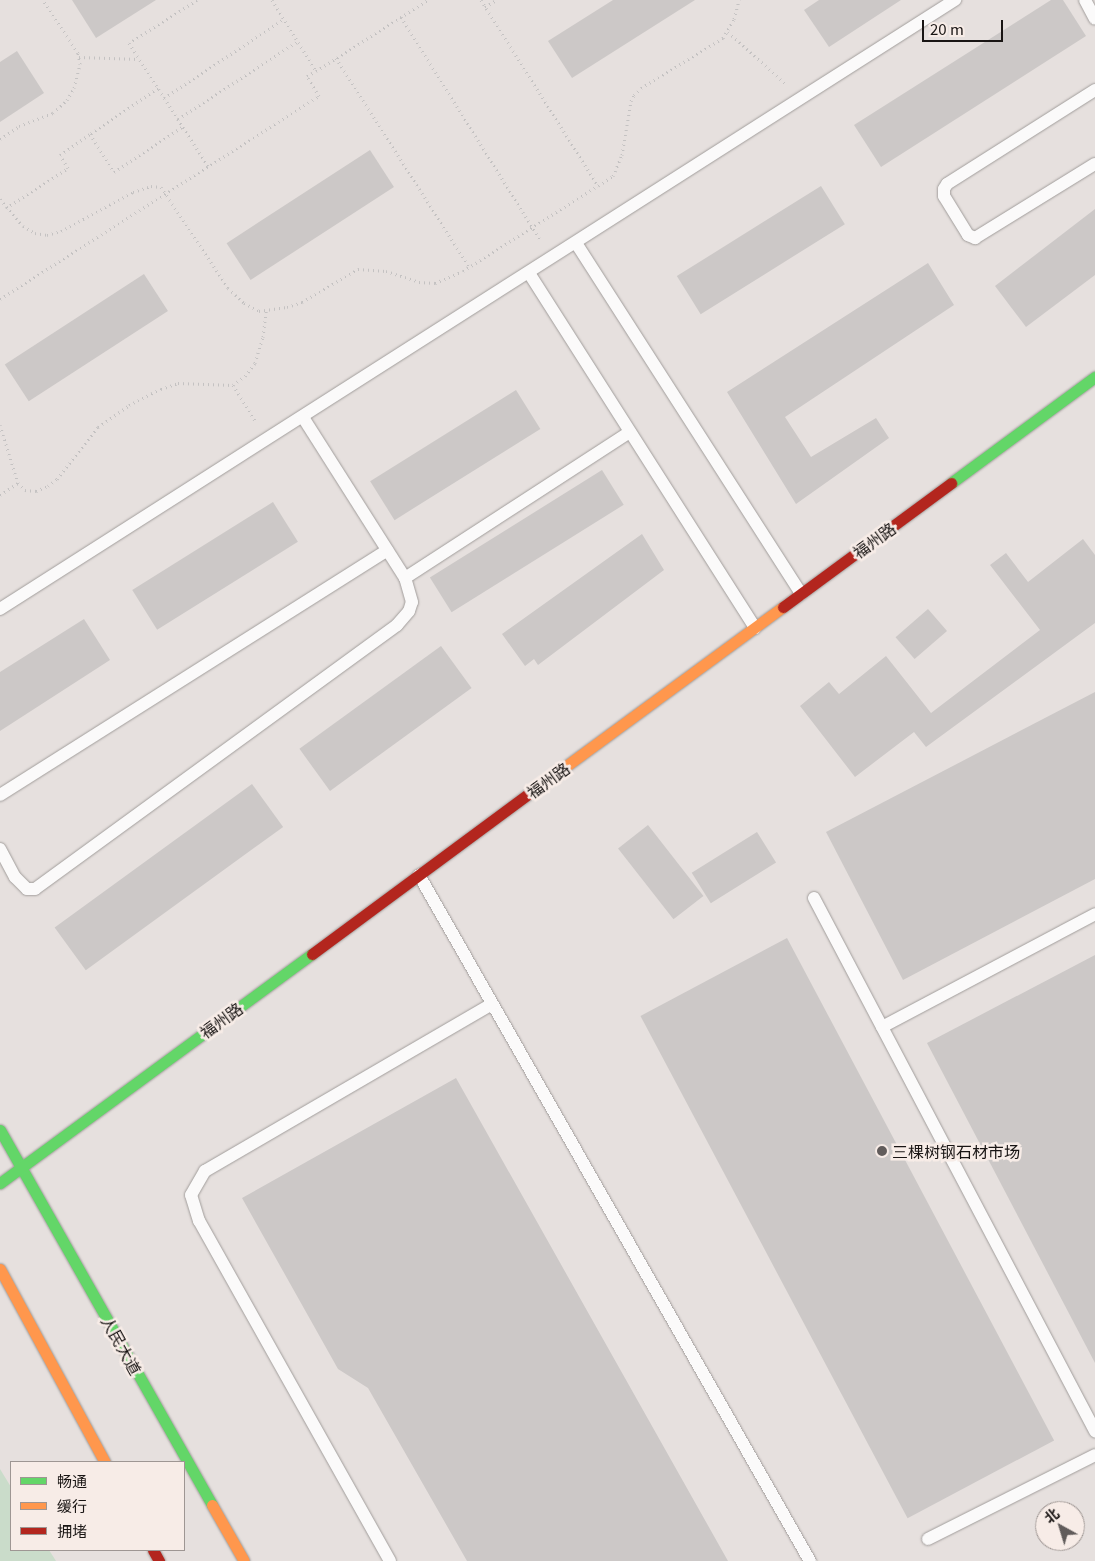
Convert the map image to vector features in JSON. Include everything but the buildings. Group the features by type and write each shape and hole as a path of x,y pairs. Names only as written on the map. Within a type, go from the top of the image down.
{"street":[{"name":"福州路","path":"0,1183 1095,377"},
{"name":"人民大道","path":"0,1130 244,1561"},
{"path":"0,1269 104,1461"}],"lane":[{"path":"0,609 552,259 954,0"},
{"path":"1085,0 1095,19"},
{"path":"1095,90 947,184 944,189 944,196 968,235 975,238 1095,164"},
{"path":"576,243 801,594"},
{"path":"529,273 755,628"},
{"path":"0,849 16,877 27,888 34,889 397,625 409,611 412,602 405,578 303,417"},
{"path":"405,578 630,432"},
{"path":"0,795 387,550"},
{"path":"419,875 810,1561"},
{"path":"814,898 1095,1431"},
{"path":"882,1027 1095,914"},
{"path":"390,1561 199,1221 191,1196 205,1171 492,1004"},
{"path":"928,1539 1095,1455"}],"path":[{"path":"0,139 19,126 53,112 67,100 74,88 80,64 79,57 44,0"},
{"path":"197,0 129,43 208,166"},
{"path":"272,0 316,70"},
{"path":"0,299 319,96 307,76 428,0"},
{"path":"481,0 598,186"},
{"path":"485,7 496,0"},
{"path":"0,199 23,226 36,233 47,235 61,231 133,192 151,186 161,187 228,288 244,304 259,311 302,302 358,269 386,271 419,282 435,283 447,280 613,176 618,166 631,101 634,95 641,88 723,38 728,32 739,0"},
{"path":"401,17 552,259"},
{"path":"164,98 284,19"},
{"path":"728,32 801,98"},
{"path":"178,119 298,41"},
{"path":"79,57 139,59"},
{"path":"336,58 470,267"},
{"path":"6,208 68,168 60,155 158,88"},
{"path":"90,134 114,172 182,127"},
{"path":"0,425 18,483 25,490 36,491 48,486 57,479 98,427 129,405 161,388 178,384 232,385 245,376 255,363 264,337 266,311"},
{"path":"232,385 267,440"},
{"path":"0,495 18,483"}],"green space":[{"path":"0,1469 10,1485 10,1551 50,1551 56,1561 0,1561"}],"traffic: fast":[{"path":"951,483 1095,377"},
{"path":"0,1183 312,954"},
{"path":"0,1130 212,1505"}],"traffic: slow":[{"path":"543,783 783,607"},
{"path":"0,1269 104,1461"},
{"path":"212,1505 244,1561"}],"traffic: jam":[{"path":"783,607 951,483"},
{"path":"312,954 543,783"},
{"path":"154,1551 159,1561"}],"place":[{"name":"三棵树钢石材市场","path":"882,1151"}]}
